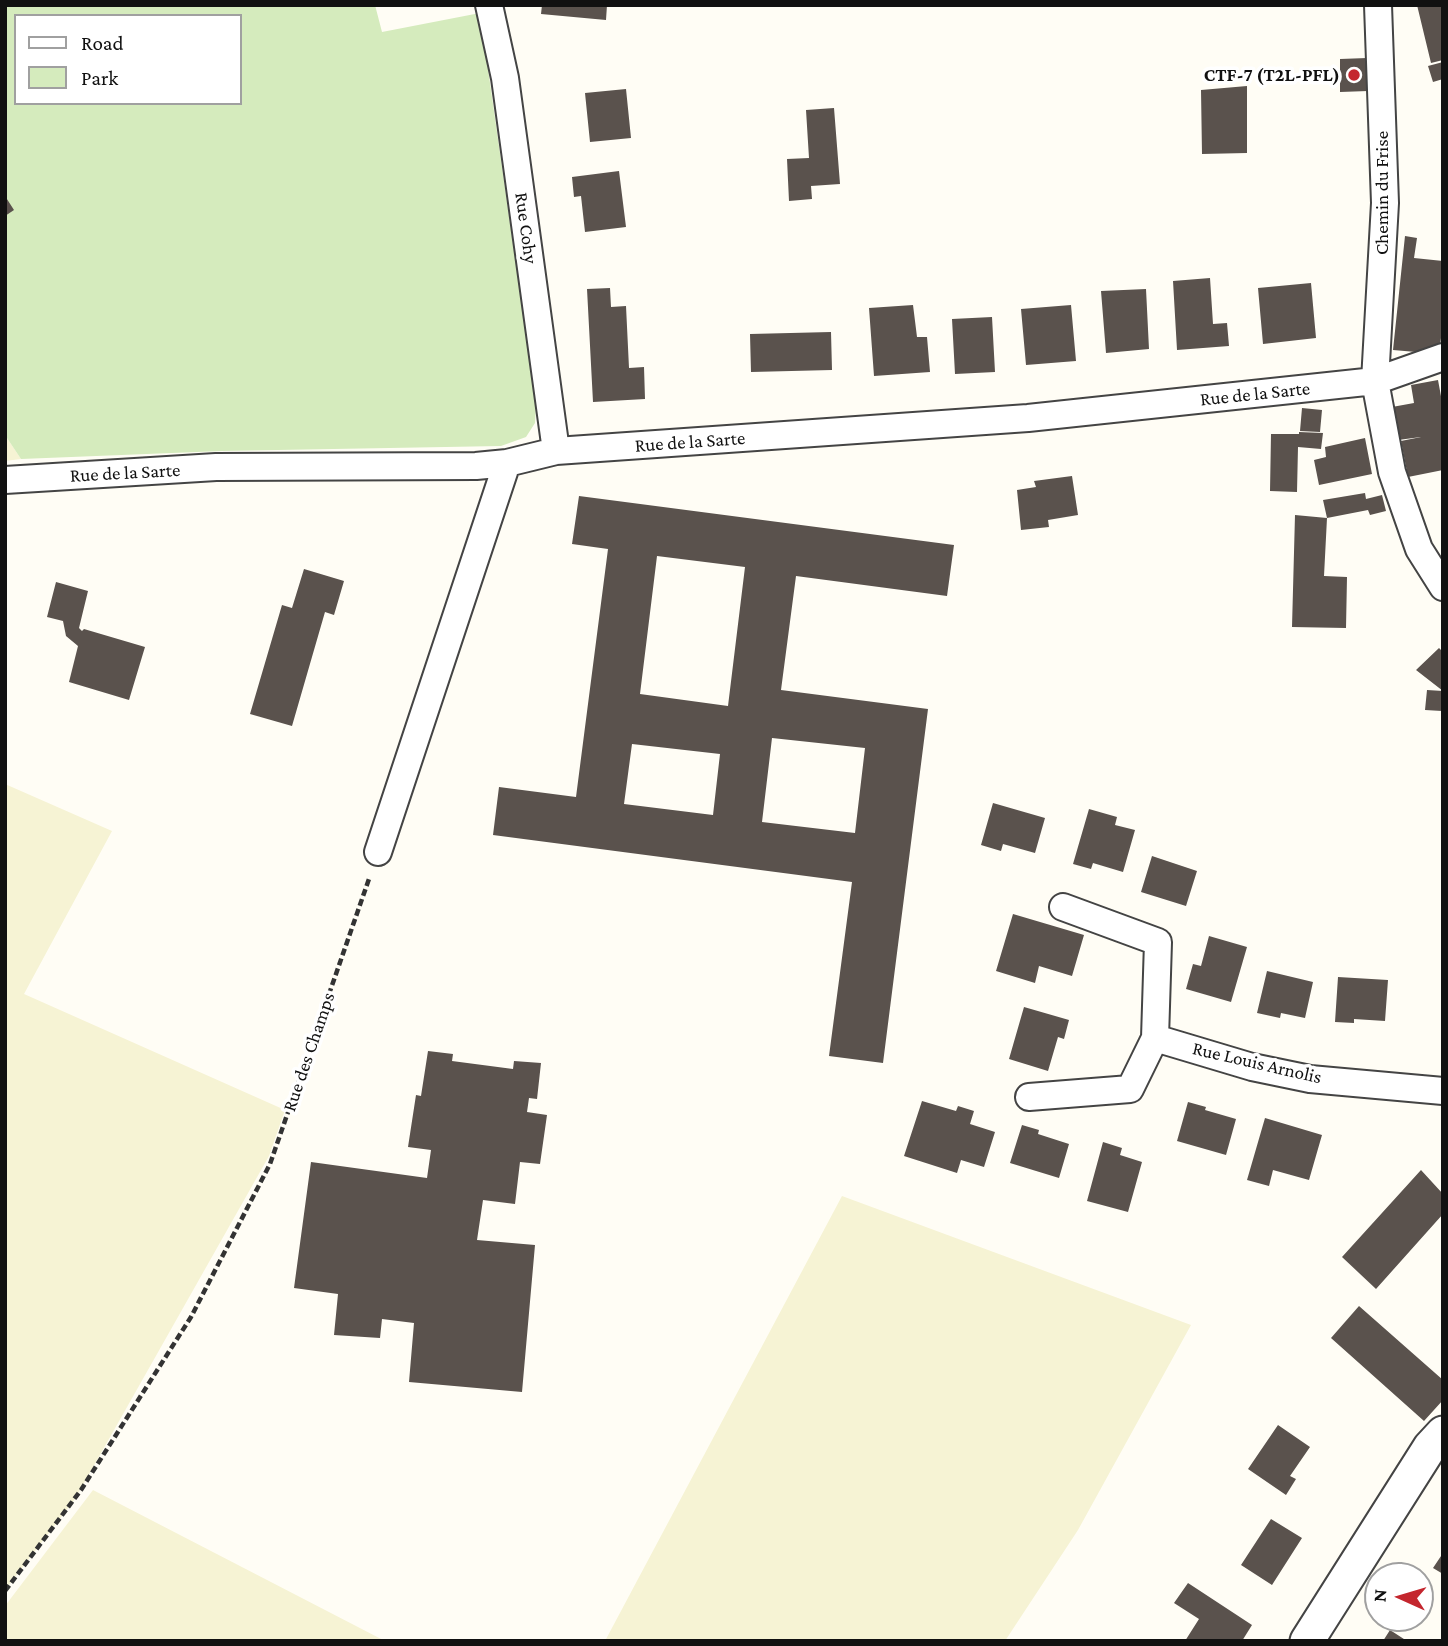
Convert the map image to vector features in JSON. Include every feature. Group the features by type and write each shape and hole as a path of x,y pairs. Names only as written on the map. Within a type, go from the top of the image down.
{"street":[{"name":"Rue Cohy","path":"489,5 505,78 556,451"},
{"name":"Chemin du Frise","path":"1378,5 1385,204 1374,381 1392,472 1419,549 1443,587"},
{"name":"Rue de la Sarte","path":"5,480 216,467 476,466 507,463 556,451 1028,418 1374,381 1443,357"},
{"path":"378,852 507,463"},
{"path":"1029,1097 1130,1090 1156,1038 1158,942 1063,907"},
{"name":"Rue Louis Arnolis","path":"1156,1038 1252,1067 1310,1079 1443,1091"},
{"path":"1307,1641 1436,1440"}],"path":[{"name":"Rue des Champs","path":"5,1591 81,1490 191,1317 270,1164 378,852"}],"shaded area":[{"path":"5,435 21,459 5,461"},
{"path":"5,784 112,831 24,994 285,1110 269,1156 75,1499 5,1590"},
{"path":"842,1196 1191,1325 1078,1530 1005,1641 605,1641"},
{"path":"93,1490 385,1641 5,1641 5,1606"}],"green space":[{"path":"5,5 375,5 382,32 480,13 536,405 535,423 526,437 501,446 222,451 21,459 5,435"}],"building":[{"path":"542,5 607,5 606,20 541,14"},
{"path":"1417,5 1443,5 1443,60 1431,63"},
{"name":"CTF-7 (T2L-PFL)","path":"1367,58 1368,91 1340,92 1340,59"},
{"path":"1443,62 1443,79 1433,82 1428,66"},
{"path":"1247,86 1247,153 1202,154 1201,90"},
{"path":"626,89 631,138 590,142 585,93"},
{"path":"834,108 840,184 811,186 812,199 789,201 787,159 809,158 806,110"},
{"path":"619,171 626,227 585,232 581,196 574,197 572,177"},
{"path":"5,196 14,210 5,216"},
{"path":"1405,236 1417,238 1414,258 1443,261 1443,322 1439,354 1393,350"},
{"path":"1210,278 1213,324 1227,323 1229,346 1177,350 1173,281"},
{"path":"1311,283 1316,338 1263,344 1258,288"},
{"path":"610,288 611,307 626,306 629,368 644,367 645,399 593,402 587,289"},
{"path":"1146,289 1149,349 1106,353 1101,291"},
{"path":"913,305 917,337 927,337 930,372 874,376 869,308"},
{"path":"1071,305 1076,361 1026,365 1021,309"},
{"path":"992,317 995,372 955,374 952,319"},
{"path":"831,332 832,370 751,372 750,334"},
{"path":"1438,380 1443,407 1443,470 1408,477 1401,441 1421,437 1398,440 1392,407 1414,403 1411,385"},
{"path":"1302,408 1322,410 1320,432 1300,431"},
{"path":"1323,433 1321,449 1298,447 1297,492 1270,491 1271,434"},
{"path":"1365,438 1372,474 1319,485 1314,460 1326,457 1325,447"},
{"path":"1072,476 1078,515 1048,520 1049,527 1021,530 1017,490 1036,487 1034,481"},
{"path":"1365,493 1366,499 1382,495 1386,511 1370,515 1368,510 1327,518 1323,500"},
{"path":"579,496 954,545 947,596 796,576 781,690 928,709 883,1063 829,1056 852,882 493,835 499,787 576,797 608,549 572,544","holes":["657,556 745,567 728,706 640,694","772,738 865,748 855,833 762,822","632,744 720,754 713,815 624,804"]},
{"path":"1295,515 1327,518 1324,576 1347,577 1346,628 1292,627"},
{"path":"304,569 344,581 334,615 325,612 292,726 250,714 282,605 292,608"},
{"path":"56,582 88,591 79,628 82,631 84,629 145,647 129,700 69,682 78,646 66,636 63,621 47,617"},
{"path":"1439,648 1443,652 1443,691 1416,670"},
{"path":"1427,690 1443,691 1442,711 1425,710"},
{"path":"993,803 1045,818 1035,853 1003,844 1001,851 981,845"},
{"path":"1089,809 1117,817 1115,825 1135,830 1123,872 1093,863 1091,869 1073,864"},
{"path":"1152,856 1197,871 1186,906 1141,892"},
{"path":"1013,914 1084,935 1072,976 1039,966 1035,983 996,971"},
{"path":"1209,936 1247,947 1231,1002 1186,989 1193,964 1201,966"},
{"path":"1267,971 1313,982 1305,1018 1281,1013 1280,1018 1257,1013"},
{"path":"1338,977 1388,980 1385,1021 1354,1019 1354,1023 1335,1022"},
{"path":"1024,1007 1069,1020 1064,1039 1058,1037 1048,1071 1009,1059"},
{"path":"428,1051 453,1054 452,1061 513,1069 514,1061 541,1063 537,1099 529,1098 527,1112 547,1115 540,1164 520,1162 515,1204 483,1200 477,1240 535,1245 522,1392 409,1382 414,1323 382,1319 380,1338 334,1335 338,1294 294,1288 311,1162 427,1178 431,1150 408,1147 416,1095 421,1096"},
{"path":"922,1101 956,1111 958,1106 974,1111 970,1124 995,1132 984,1167 961,1160 957,1173 904,1156"},
{"path":"1188,1102 1236,1119 1226,1155 1177,1141"},
{"path":"1265,1118 1322,1135 1309,1180 1273,1170 1269,1186 1247,1180"},
{"path":"1022,1125 1039,1130 1038,1134 1069,1144 1059,1178 1010,1163"},
{"path":"1103,1142 1122,1148 1120,1155 1142,1162 1128,1212 1087,1201"},
{"path":"1421,1170 1443,1194 1443,1214 1376,1289 1342,1257"},
{"path":"1359,1306 1443,1380 1443,1400 1424,1421 1331,1338"},
{"path":"1278,1425 1310,1447 1290,1476 1296,1479 1286,1495 1248,1469"},
{"path":"1271,1519 1302,1538 1272,1585 1241,1565"},
{"path":"1443,1553 1443,1574 1434,1566"},
{"path":"1188,1583 1252,1625 1242,1641 1185,1641 1199,1619 1174,1603"},
{"path":"1389,1632 1393,1632 1407,1641 1383,1641"}],"place":[{"name":"CTF-7 (T2L-PFL)","path":"1354,75"}]}
